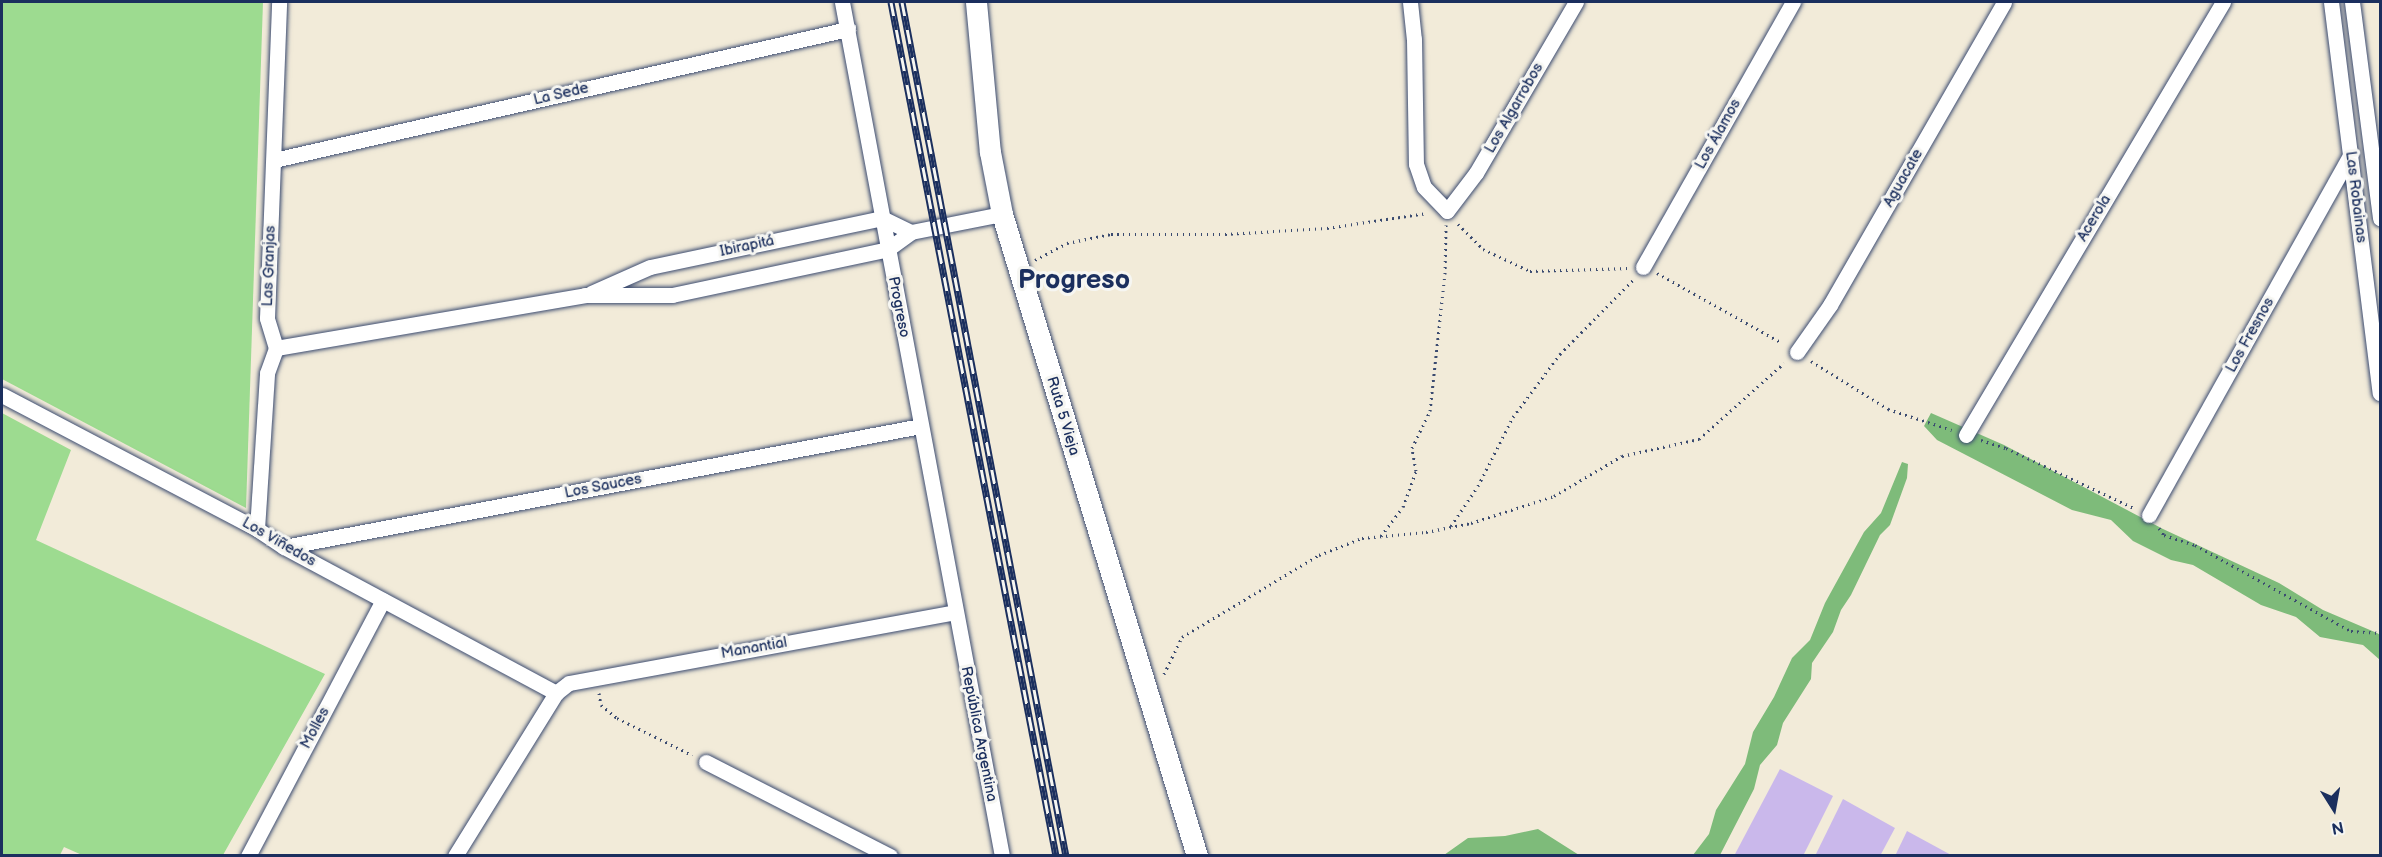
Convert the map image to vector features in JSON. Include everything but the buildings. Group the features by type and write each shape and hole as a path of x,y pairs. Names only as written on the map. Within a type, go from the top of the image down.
{"street":[{"name":"Las Granjas","path":"276,348 267,318 279,2"},
{"name":"Progreso","path":"842,2 955,612"},
{"name":"Ruta 5 Vieja","path":"976,2 990,152 1002,214 1197,855"},
{"path":"1410,2 1414,39 1416,164 1424,187 1447,212"},
{"name":"Los Algarrobos","path":"1447,212 1476,173 1575,2"},
{"name":"Los Álamos","path":"1644,267 1793,2"},
{"name":"Aguacate","path":"1797,352 1830,305 2004,2"},
{"name":"Acerola","path":"1966,435 2223,2"},
{"name":"Las Robainas","path":"2331,2 2380,393"},
{"name":"Las Robainas","path":"2352,2 2380,218"},
{"name":"La Sede","path":"274,160 848,29"},
{"name":"Los Fresnos","path":"2150,515 2351,154"},
{"name":"Ibirapitá","path":"276,348 585,296 672,295 888,249 911,232 1002,214"},
{"name":"Ibirapitá","path":"585,296 650,267 882,218"},
{"path":"882,218 911,232"},
{"path":"257,529 267,373 276,348"},
{"name":"Los Viñedos","path":"2,395 257,529 284,547 556,693"},
{"name":"Los Sauces","path":"284,547 921,426"},
{"name":"Molles","path":"248,855 382,600"},
{"name":"Manantial","path":"556,693 569,683 596,676 955,612"},
{"name":"República Argentina","path":"955,612 1002,855"},
{"path":"455,855 556,693"},
{"path":"706,762 890,855"}],"path":[{"path":"1382,536 1403,507 1416,471 1412,448 1430,411 1445,274 1447,212"},
{"path":"1019,270 1067,243 1111,234 1225,234 1327,228 1403,215 1447,212 1483,249 1530,271 1644,267 1670,279 1797,352 1888,409 2006,448 2150,515 2164,535 2195,545 2350,631 2380,633"},
{"path":"1450,528 1478,486 1513,417 1553,363 1644,267"},
{"path":"1161,683 1164,672 1182,637 1319,555 1362,538 1450,528 1472,523 1554,496 1622,456 1699,439 1797,352"},
{"path":"596,676 602,705 617,718 706,762"}],"green space":[{"path":"2,2 263,2 246,508 2,379"},
{"path":"2,413 71,450 36,540 325,674 223,855 82,855 64,847 60,855 2,855"},
{"path":"1931,413 2004,445 2163,529 2279,583 2323,610 2377,633 2380,635 2380,660 2363,645 2320,637 2296,617 2261,605 2193,565 2171,560 2133,541 2111,520 2072,510 1937,440 1924,426"},
{"path":"1902,462 1908,464 1907,478 1890,525 1880,535 1851,595 1841,610 1833,632 1812,663 1811,679 1783,723 1777,745 1760,765 1754,789 1720,855 1693,855 1709,834 1716,810 1745,764 1753,732 1774,697 1792,658 1810,640 1825,603 1864,532 1881,513"},
{"path":"1538,829 1579,855 1444,855 1468,838 1505,836"}],"railway":[{"path":"891,2 1056,856"},
{"path":"902,2 1066,856"}],"district":[{"name":"Progreso","path":"1074,281"}]}
